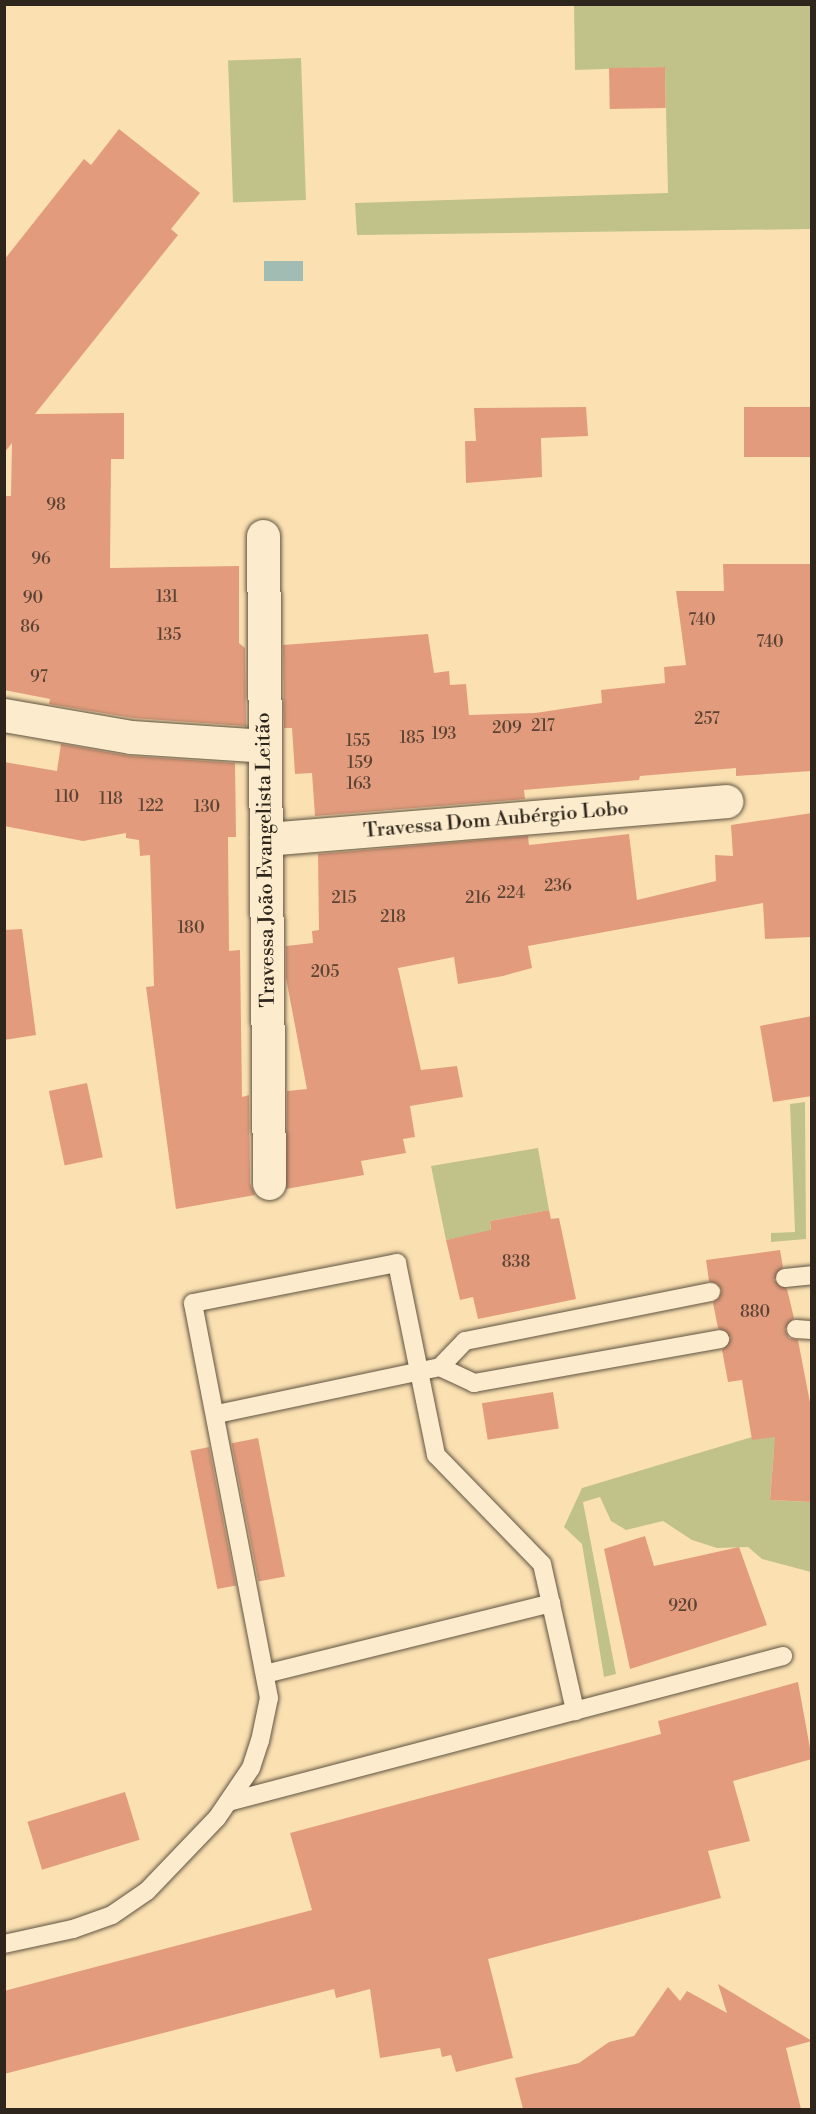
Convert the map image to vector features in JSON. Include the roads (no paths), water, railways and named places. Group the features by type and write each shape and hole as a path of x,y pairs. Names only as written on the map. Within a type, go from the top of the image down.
{"street":[{"name":"Travessa João Evangelista Leitão","path":"263,536 269,1183"},
{"path":"4,715 131,737 265,746"},
{"name":"Travessa Dom Aubérgio Lobo","path":"266,839 726,801"}],"lane":[{"path":"4,1944 74,1929 112,1915 174,1868 228,1802 250,1768 260,1741 269,1698 217,1414 194,1303 397,1263 436,1455 542,1564 574,1711"},
{"path":"785,1278 812,1275"},
{"path":"217,1414 440,1367 465,1341 711,1292"},
{"path":"440,1367 474,1383 720,1339"},
{"path":"265,1674 551,1604"},
{"path":"228,1802 783,1656"}],"water":[{"path":"264,261 303,261 303,281 264,281"}]}
